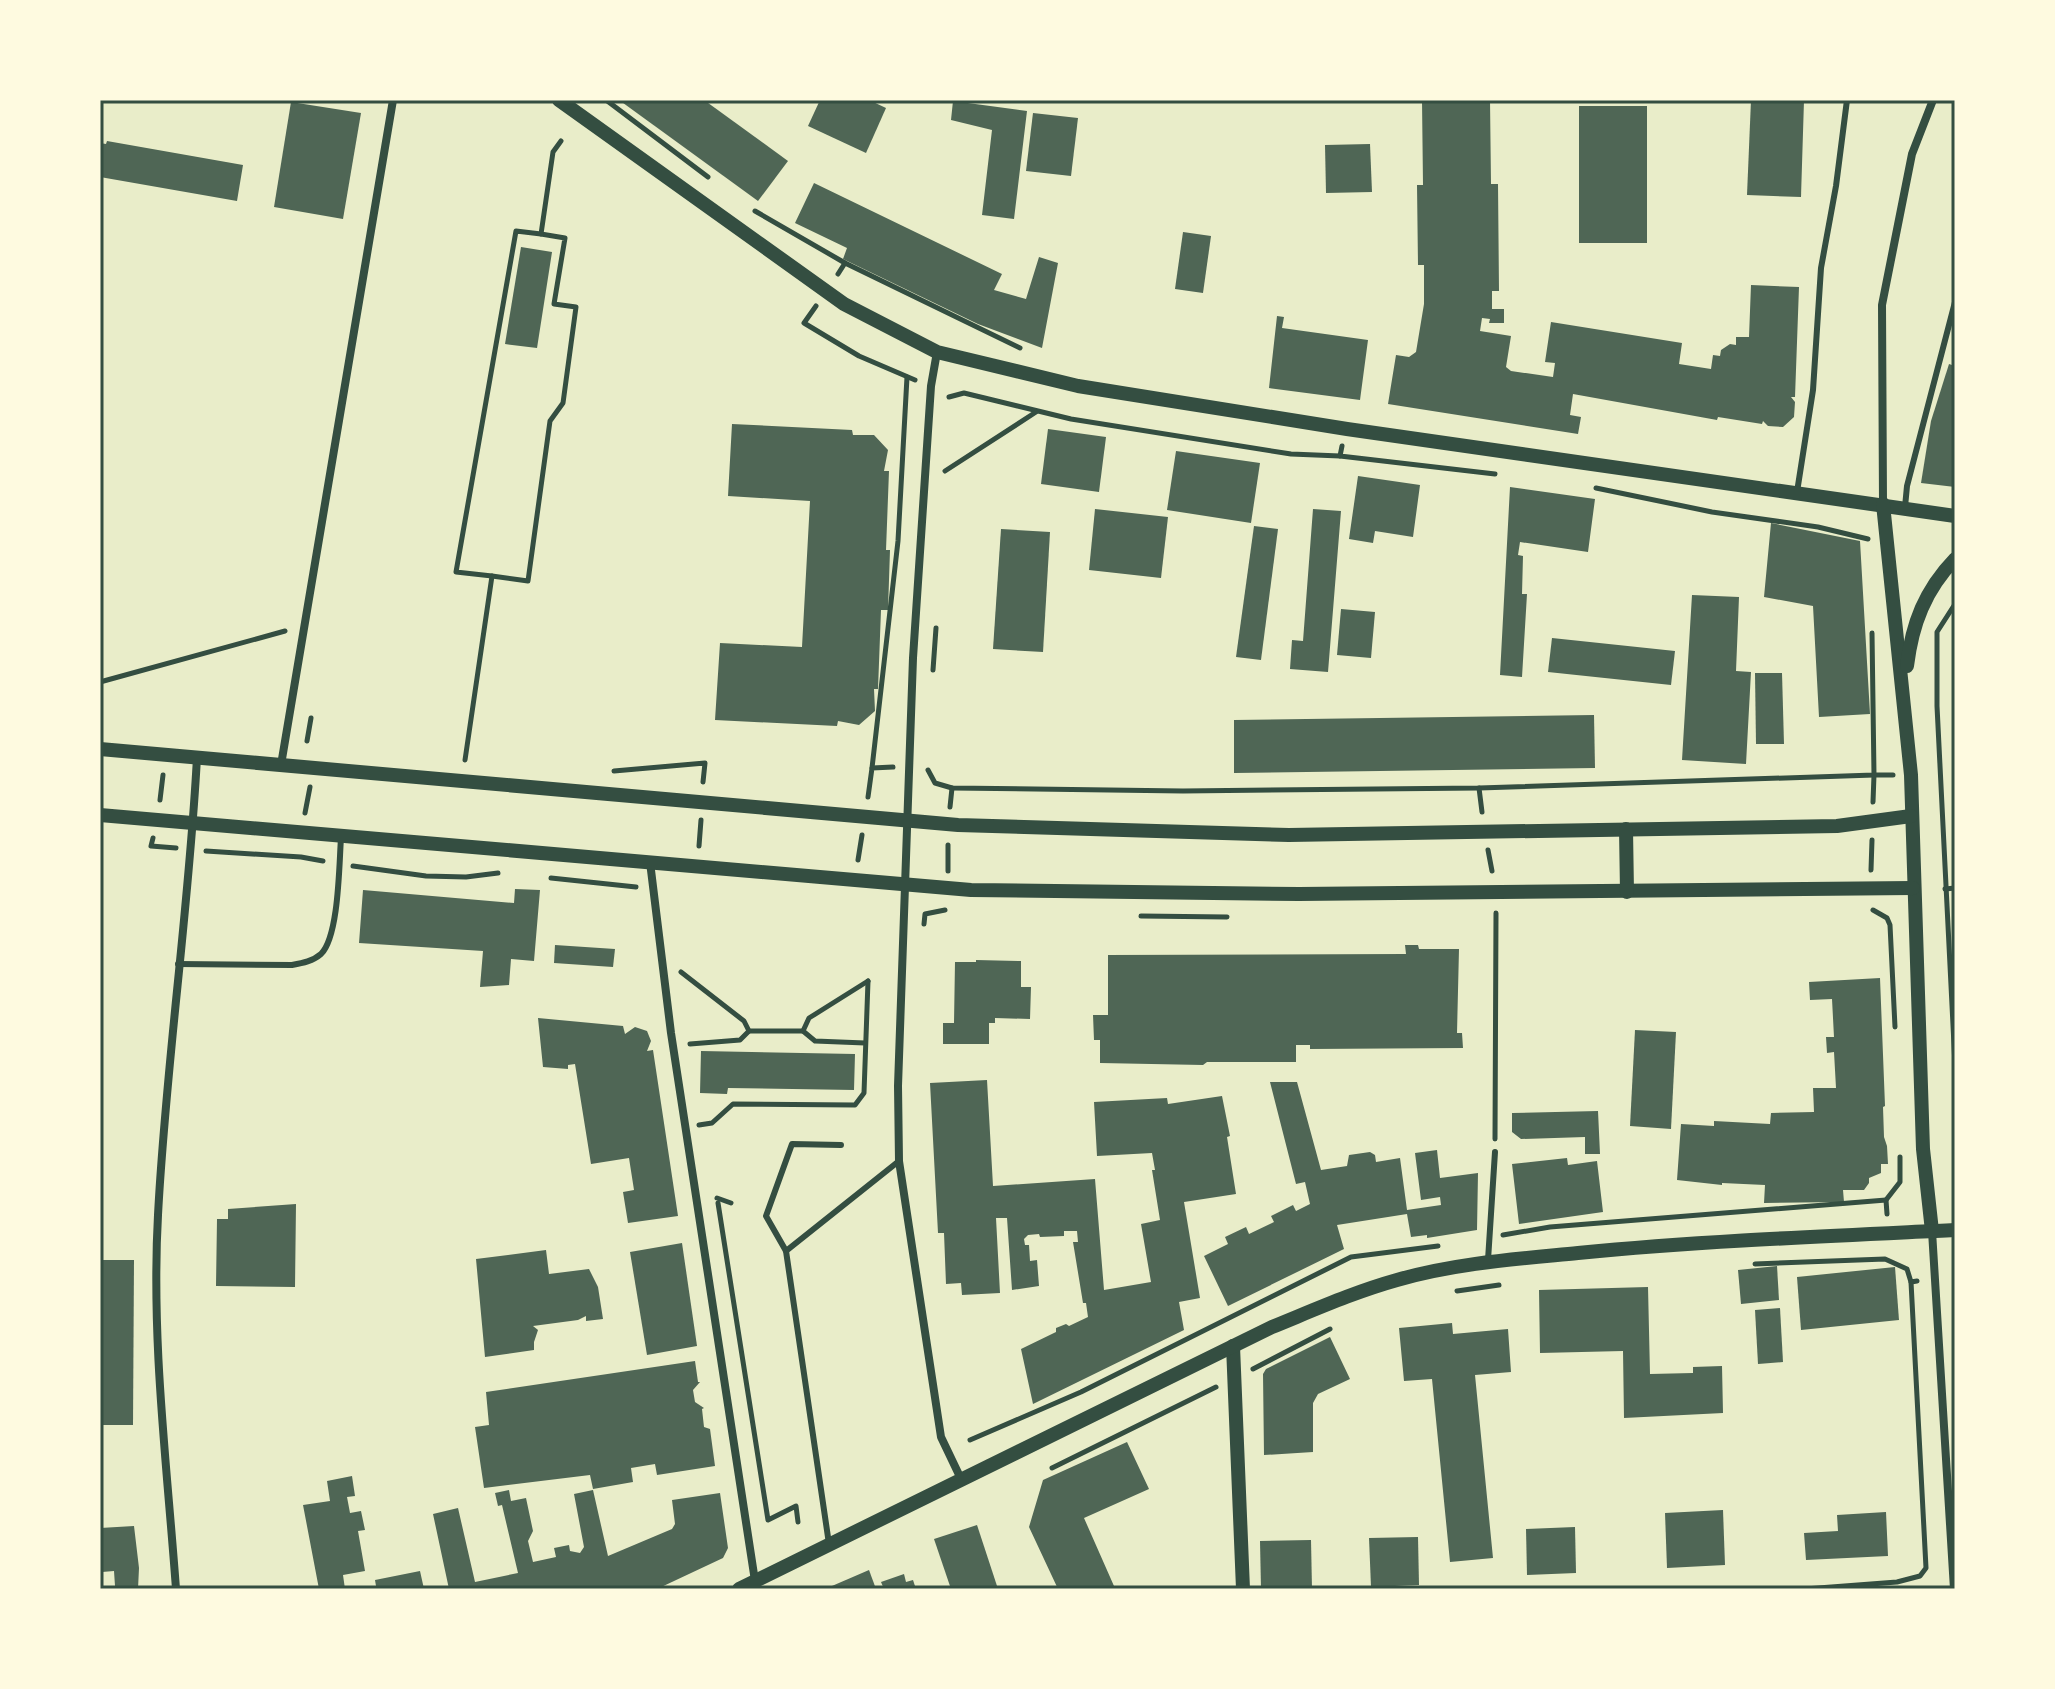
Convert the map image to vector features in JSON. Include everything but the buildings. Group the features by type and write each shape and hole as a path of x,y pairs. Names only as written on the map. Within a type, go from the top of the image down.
{"street":[{"path":"281,765 393,100"},
{"path":"559,100 844,304 891,331 937,352 1056,382 1157,399 1955,516"},
{"path":"1933,100 1912,154 1882,305 1883,504 1911,775 1923,1149 1932,1231 1954,1589"},
{"path":"937,352 931,386 913,658 903,885 899,1161 941,1437 962,1481"},
{"path":"1904,700 1910,638 1919,611 1928,592 1955,559"},
{"path":"100,749 908,822 1175,833 1289,835 1837,826 1911,816"},
{"path":"176,1589 157,1343 158,1216 197,757"},
{"path":"100,815 971,890 1299,894 1913,888"},
{"path":"1626,829 1627,892"},
{"path":"650,862 671,1033 755,1581"},
{"path":"739,1589 1233,1346 1348,1295 1400,1279 1487,1262 1709,1242 1955,1230"},
{"path":"1233,1346 1243,1589"}],"lane":[{"path":"1797,492 1813,390 1821,268 1847,100"},
{"path":"1905,507 1907,486 1955,302"},
{"path":"178,964 292,965 308,962 321,954 330,942 335,923 341,836"},
{"path":"829,1544 786,1251 766,1216 792,1144 841,1145"},
{"path":"1487,1262 1495,1152"},
{"path":"786,1251 899,1161"}],"path":[{"path":"606,100 717,184"},
{"path":"541,234 553,152 561,141"},
{"path":"751,209 845,263 1024,350"},
{"path":"516,231 541,234 565,238 554,304 576,307 563,403 550,421 528,581 456,572 516,231"},
{"path":"845,263 804,323 859,356 931,386"},
{"path":"872,768 898,541 907,377"},
{"path":"949,397 964,393 1037,411 1291,454 1340,456"},
{"path":"945,471 1037,411"},
{"path":"1641,499 1781,520 1867,537 1868,552"},
{"path":"465,760 492,576"},
{"path":"1955,604 1937,632 1937,706 1955,1065"},
{"path":"952,788 1183,791 1479,788 1874,775 1872,626"},
{"path":"100,682 286,631"},
{"path":"307,741 311,718"},
{"path":"304,816 311,782"},
{"path":"1479,788 1496,893 1495,1152"},
{"path":"1944,822 1955,822"},
{"path":"190,850 301,857 426,876 466,877 506,873"},
{"path":"550,878 636,887"},
{"path":"1945,889 1955,888"},
{"path":"1870,890 1868,907 1887,918 1890,925 1895,1032"},
{"path":"677,969 744,1021 749,1031"},
{"path":"699,1125 712,1123 733,1104 855,1105 864,1093 868,981 809,1018 803,1031"},
{"path":"688,1044 740,1040 749,1031 803,1031 815,1041 865,1043"},
{"path":"1886,1200 1900,1182 1900,1153"},
{"path":"731,1203 717,1198 768,1520 796,1506 798,1522"},
{"path":"1744,1264 1885,1259"},
{"path":"1805,1589 1897,1582 1920,1576 1926,1568 1911,1282"},
{"path":"1451,1292 1508,1284"},
{"path":"1052,1468 1341,1323"}]}
